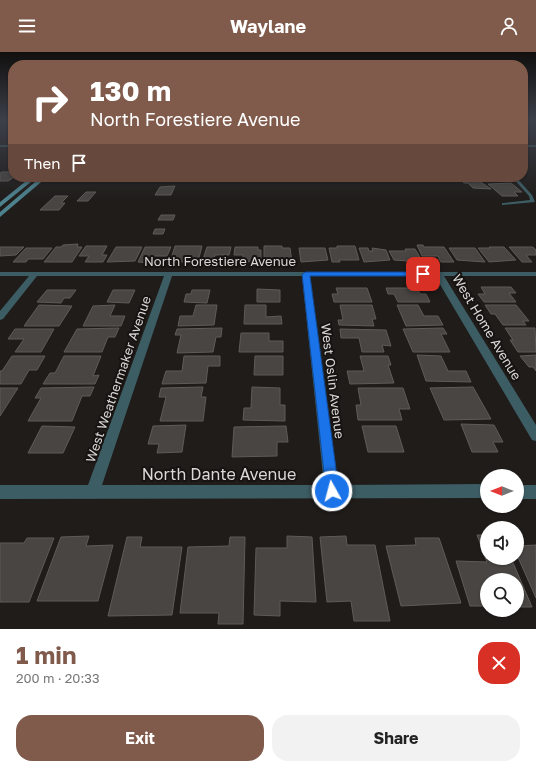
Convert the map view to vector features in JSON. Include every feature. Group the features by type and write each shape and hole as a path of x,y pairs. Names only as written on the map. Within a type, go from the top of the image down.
{"main road":[{"path":"0,205 28,182"},
{"path":"0,215 38,182"}],"street":[{"name":"North Forestiere Avenue","path":"0,274 536,274"},
{"path":"0,318 35,274"},
{"name":"West Weathermaker Avenue","path":"93,492 170,274"},
{"name":"West Oslin Avenue","path":"306,274 332,491"},
{"name":"West Home Avenue","path":"438,274 536,436"},
{"name":"North Dante Avenue","path":"0,492 480,491"},
{"path":"524,492 536,492"}],"lane":[{"path":"504,204 533,201 531,196 518,182"}],"building":[{"path":"8,172 8,181 0,181 0,173"},
{"path":"463,182 480,182 491,189 473,188 468,183"},
{"path":"511,183 522,192 514,192 518,196 502,196 488,184"},
{"path":"175,186 171,195 155,195 160,187"},
{"path":"86,192 96,192 88,201 77,201"},
{"path":"55,196 68,196 61,203 65,203 59,210 40,210"},
{"path":"161,215 175,215 173,220 158,220"},
{"path":"155,229 165,229 163,234 153,234"},
{"path":"78,244 77,247 82,247 72,262 44,262 56,247"},
{"path":"417,245 423,245 424,247 444,247 454,262 441,262 438,256 422,256"},
{"path":"86,246 107,246 102,255 107,255 103,262 85,262 89,256 79,256"},
{"path":"175,246 202,246 199,258 185,259 184,262 170,262"},
{"path":"264,246 282,246 282,248 290,248 292,262 284,262 283,260 264,260"},
{"path":"337,246 355,246 359,260 339,260 340,262 332,262 329,248 337,248"},
{"path":"0,247 24,247 16,255 0,256"},
{"path":"116,247 142,247 135,261 107,262"},
{"path":"145,247 171,247 167,256 153,256 150,263 138,262"},
{"path":"207,247 231,247 229,255 215,255 213,262 202,262"},
{"path":"235,247 258,247 258,250 261,250 261,261 243,262 243,255 234,255"},
{"path":"489,247 504,247 516,260 489,262 478,248 490,248"},
{"path":"509,247 533,247 536,250 536,255 526,255 532,262 522,262"},
{"path":"26,248 52,248 43,259 28,259 26,262 13,262"},
{"path":"299,248 325,248 328,260 301,262"},
{"path":"359,248 368,248 369,251 373,251 372,248 386,250 390,260 364,262"},
{"path":"449,248 475,248 485,262 457,260"},
{"path":"405,249 415,249 423,262 394,260 389,251 406,251"},
{"path":"481,287 511,287 516,293 509,293 516,302 484,302 478,294 485,294"},
{"path":"336,288 367,288 372,302 334,302 332,294 338,294"},
{"path":"386,288 417,288 420,294 426,294 430,302 398,302 394,294 388,294"},
{"path":"257,289 280,290 280,302 257,302"},
{"path":"47,290 76,290 70,298 64,298 61,303 37,302"},
{"path":"113,290 135,290 129,303 107,302"},
{"path":"192,290 210,290 207,303 184,302 186,294 191,294"},
{"path":"39,305 72,306 59,326 24,326"},
{"path":"115,305 110,316 125,316 121,326 83,326 93,306"},
{"path":"196,305 217,305 214,325 178,326 180,316 193,316"},
{"path":"245,305 266,305 266,317 281,316 282,324 244,324"},
{"path":"340,305 372,305 376,319 372,319 374,326 339,325 338,320 343,320"},
{"path":"397,305 418,305 424,316 438,316 443,325 406,326"},
{"path":"485,305 516,305 529,321 523,321 526,325 503,325 495,314 491,314"},
{"path":"119,328 115,337 108,337 102,352 64,352 77,329"},
{"path":"222,328 221,337 216,337 213,352 177,353 181,335 175,335 177,329"},
{"path":"443,328 447,334 441,334 450,352 413,352 403,329"},
{"path":"505,328 535,328 536,352 518,352 510,340 513,340"},
{"path":"15,329 54,329 41,352 15,352 24,339 8,339"},
{"path":"340,329 386,330 391,346 382,345 384,352 362,352 359,338 341,338"},
{"path":"241,333 269,333 269,341 283,341 283,352 239,352"},
{"path":"417,355 441,356 448,371 466,371 471,382 426,381"},
{"path":"536,355 536,371 533,367 529,367 520,356"},
{"path":"12,356 45,356 37,370 29,370 21,384 0,384 0,371 2,371"},
{"path":"64,356 101,356 93,376 99,375 95,384 43,384 50,373 55,373"},
{"path":"184,356 220,356 220,366 208,366 206,383 162,384 166,371 182,371"},
{"path":"255,356 283,356 283,375 254,375"},
{"path":"360,356 388,356 391,365 388,365 394,383 350,384 347,371 364,371"},
{"path":"94,387 90,396 82,396 72,421 28,421 41,398 35,398 41,388"},
{"path":"203,387 201,397 206,397 203,421 160,421 166,397 159,397 161,388"},
{"path":"252,387 280,388 280,405 285,405 285,421 243,420 244,408 251,408"},
{"path":"473,387 491,419 444,420 430,388"},
{"path":"0,388 18,388 0,416"},
{"path":"358,388 403,388 410,409 399,409 402,420 358,420 356,405 361,405"},
{"path":"461,424 494,425 503,442 493,442 498,452 472,452"},
{"path":"186,425 182,452 157,453 159,444 148,444 153,426"},
{"path":"42,426 75,427 63,453 28,453"},
{"path":"286,426 288,442 277,442 277,456 232,457 234,427"},
{"path":"362,426 396,426 404,452 368,452"},
{"path":"477,535 480,535 480,543"},
{"path":"89,536 86,546 113,545 98,601 37,601 61,537"},
{"path":"287,536 312,537 316,602 280,601 280,616 254,615 256,548 287,548"},
{"path":"346,536 347,545 375,545 390,621 354,621 351,601 327,602 320,537"},
{"path":"127,537 142,537 140,547 182,547 172,615 108,616"},
{"path":"230,537 245,537 243,624 218,624 219,613 180,613 188,547 229,546"},
{"path":"27,538 54,538 29,602 0,602 0,543 24,543"},
{"path":"415,538 439,538 461,603 401,606 386,546 416,545"},
{"path":"536,545 536,598 521,565 524,565 524,546"},
{"path":"456,561 480,562 480,565 514,565 517,573 480,573 480,606 470,606"},
{"path":"524,588 532,607 524,607"}],"route":[{"path":"332,491 306,274 423,274"}]}
